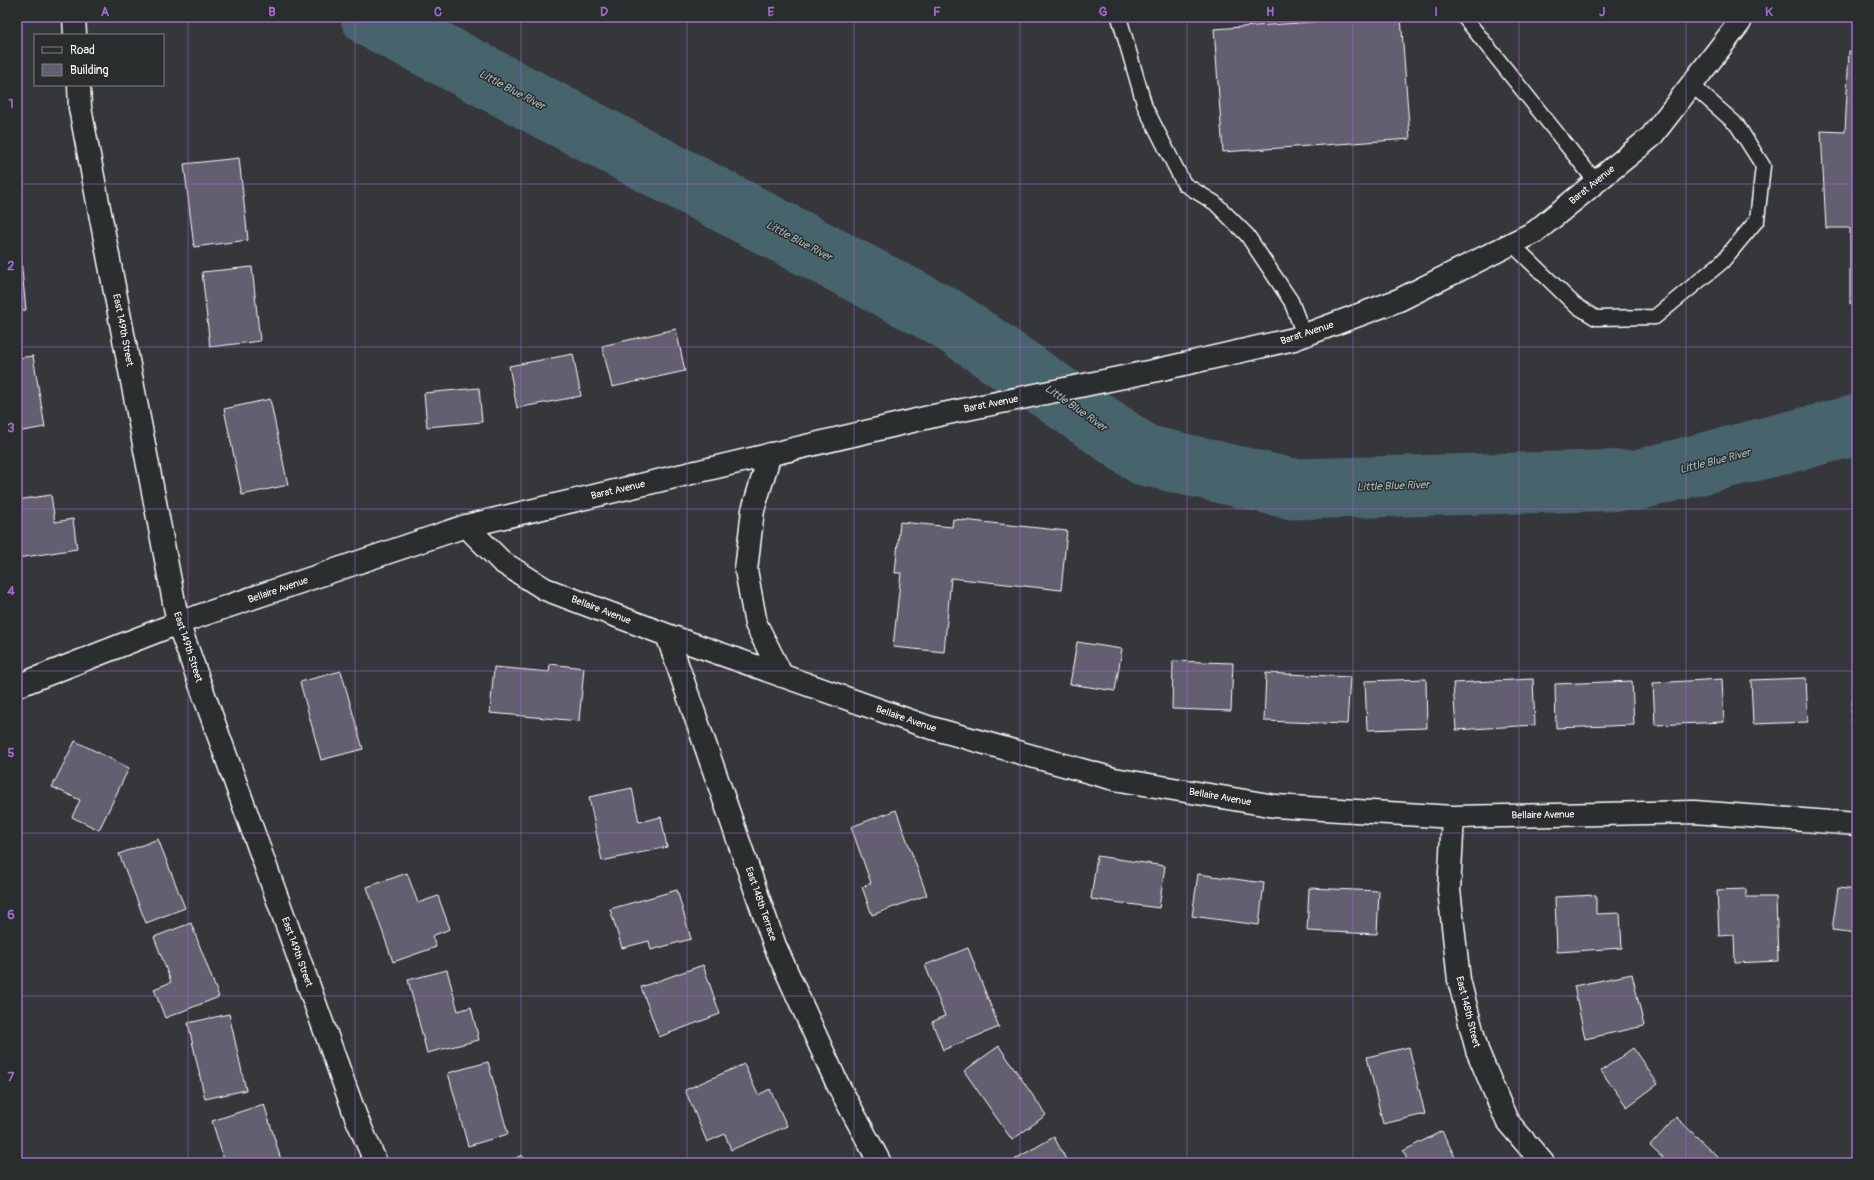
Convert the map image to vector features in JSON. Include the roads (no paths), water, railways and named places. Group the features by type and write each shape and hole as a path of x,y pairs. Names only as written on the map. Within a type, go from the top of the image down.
{"street":[{"path":"74,17 76,34"},
{"name":"Barat Avenue","path":"466,526 938,415 1153,371 1294,339 1399,300 1535,232 1651,137 1740,22 1741,17"},
{"name":"East 149th Street","path":"79,86 80,108 178,623 356,1117 376,1163"},
{"path":"770,454 753,510 746,570 756,624 782,676"},
{"name":"Bellaire Avenue","path":"17,686 178,623 466,526 502,562 545,589 667,635 928,727 1114,779 1275,806 1453,817 1694,812 1857,824"},
{"name":"East 148th Terrace","path":"667,635 775,946 837,1083 880,1163"},
{"name":"East 148th Street","path":"1453,817 1450,890 1460,987 1477,1050 1507,1121 1543,1163"}],"lane":[{"path":"1119,17 1145,106 1184,184 1214,203 1247,235 1291,301 1304,335"},
{"path":"1464,17 1596,182"},
{"path":"1512,244 1575,305 1596,318 1655,317 1722,262 1757,220 1763,166 1737,125 1692,85"}],"waterway":[{"name":"Little Blue River","path":"371,17 946,318 1144,455 1292,489 1637,480 1857,425"}]}
